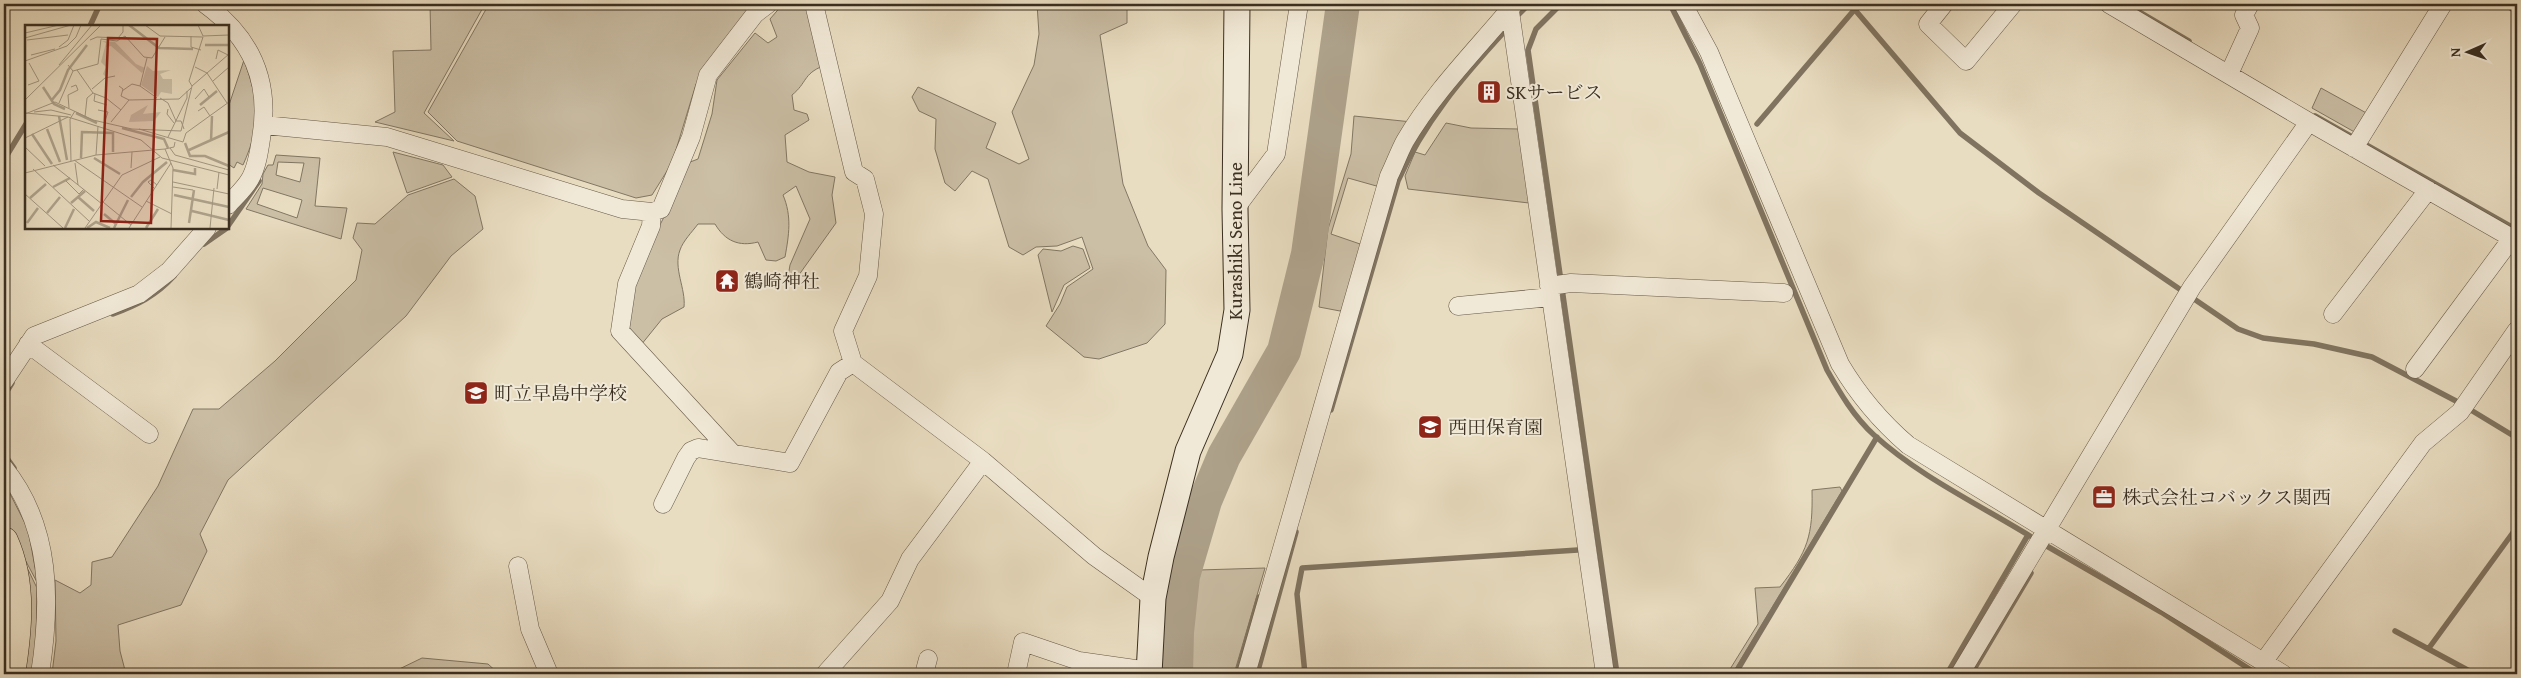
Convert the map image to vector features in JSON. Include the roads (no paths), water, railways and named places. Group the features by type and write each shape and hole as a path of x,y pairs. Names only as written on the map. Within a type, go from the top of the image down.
{"highway":[{"path":"4,541 14,570 17,591 16,636 11,674"}],"main road":[{"name":"Kurashiki Seno Line","path":"1149,672 1153,598 1188,451 1230,354 1237,310 1235,209 1237,4"}],"street":[{"path":"205,4 238,32 253,57 264,91 264,125 258,159 250,180 229,204"},
{"path":"264,125 387,137 622,209 652,212 661,209 691,137 708,75 755,14 768,4"},
{"path":"814,4 854,172 864,178 874,214 868,276 843,331 853,363 983,461 1094,556 1153,598"},
{"path":"1235,209 1276,154 1299,4"},
{"path":"1683,4 1709,52 1840,364 1857,392 1874,414 1908,445 2283,674"},
{"path":"1944,4 1928,24 1966,61 2014,4"},
{"path":"2109,4 2309,122 2515,240 2415,369"},
{"path":"2229,74 2250,28 2244,15 2250,4"},
{"path":"2354,148 2443,4"},
{"path":"1511,5 1605,674"},
{"path":"1246,674 1389,176 1405,142 1427,108 1511,5"},
{"path":"1960,674 2188,294 2309,122"},
{"path":"2333,314 2428,190"},
{"path":"652,212 651,226 627,284 620,331 733,454"},
{"path":"4,381 34,336 139,294 169,271 206,229"},
{"path":"1458,306 1550,292 1571,283 1784,293"},
{"path":"2264,661 2423,443 2464,407 2517,330"},
{"path":"28,344 149,434"},
{"path":"663,504 691,451 698,448 790,463 839,372 853,363"},
{"path":"825,674 890,601 910,560 983,461"},
{"path":"4,468 28,507 44,555 46,571 45,640 40,674"},
{"path":"518,566 530,630 549,674"},
{"path":"1016,674 1023,642 1079,661 1149,672"}],"waterway":[{"path":"90,25 100,4"},
{"path":"1176,674 1177,632 1183,576 1205,501 1224,456 1284,351 1308,254 1343,4"},
{"path":"1519,14 1529,4"},
{"path":"1561,4 1536,29 1528,50 1617,674"},
{"path":"1670,4 1700,64 1827,370 1848,404 1874,435 1910,464 2030,536"},
{"path":"1850,4 1960,133 2039,193 2238,329 2263,338 2314,344 2372,357 2456,401 2517,438"},
{"path":"2126,4 2189,41"},
{"path":"2504,4 2517,12"},
{"path":"1757,124 1855,9"},
{"path":"1331,410 1398,181 1420,139 1445,101 1505,31"},
{"path":"2315,116 2517,230"},
{"path":"4,160 25,126"},
{"path":"229,225 259,181"},
{"path":"204,244 226,229"},
{"path":"113,314 146,299 174,276"},
{"path":"4,396 12,383"},
{"path":"1735,674 1877,437"},
{"path":"4,454 14,468"},
{"path":"2429,648 2517,527"},
{"path":"1257,674 1296,532"},
{"path":"1947,674 2028,535"},
{"path":"2045,545 2161,612 2257,674"},
{"path":"1305,674 1297,594 1302,568 1578,550"},
{"path":"1971,674 2031,573"},
{"path":"1237,674 1259,597"},
{"path":"2395,631 2475,674"}],"place":[{"name":"SKサービス","path":"1489,92"},
{"name":"鶴崎神社","path":"727,281"},
{"name":"町立早島中学校","path":"476,393"},
{"name":"西田保育園","path":"1430,427"},
{"name":"株式会社コバックス関西","path":"2104,497"}]}
